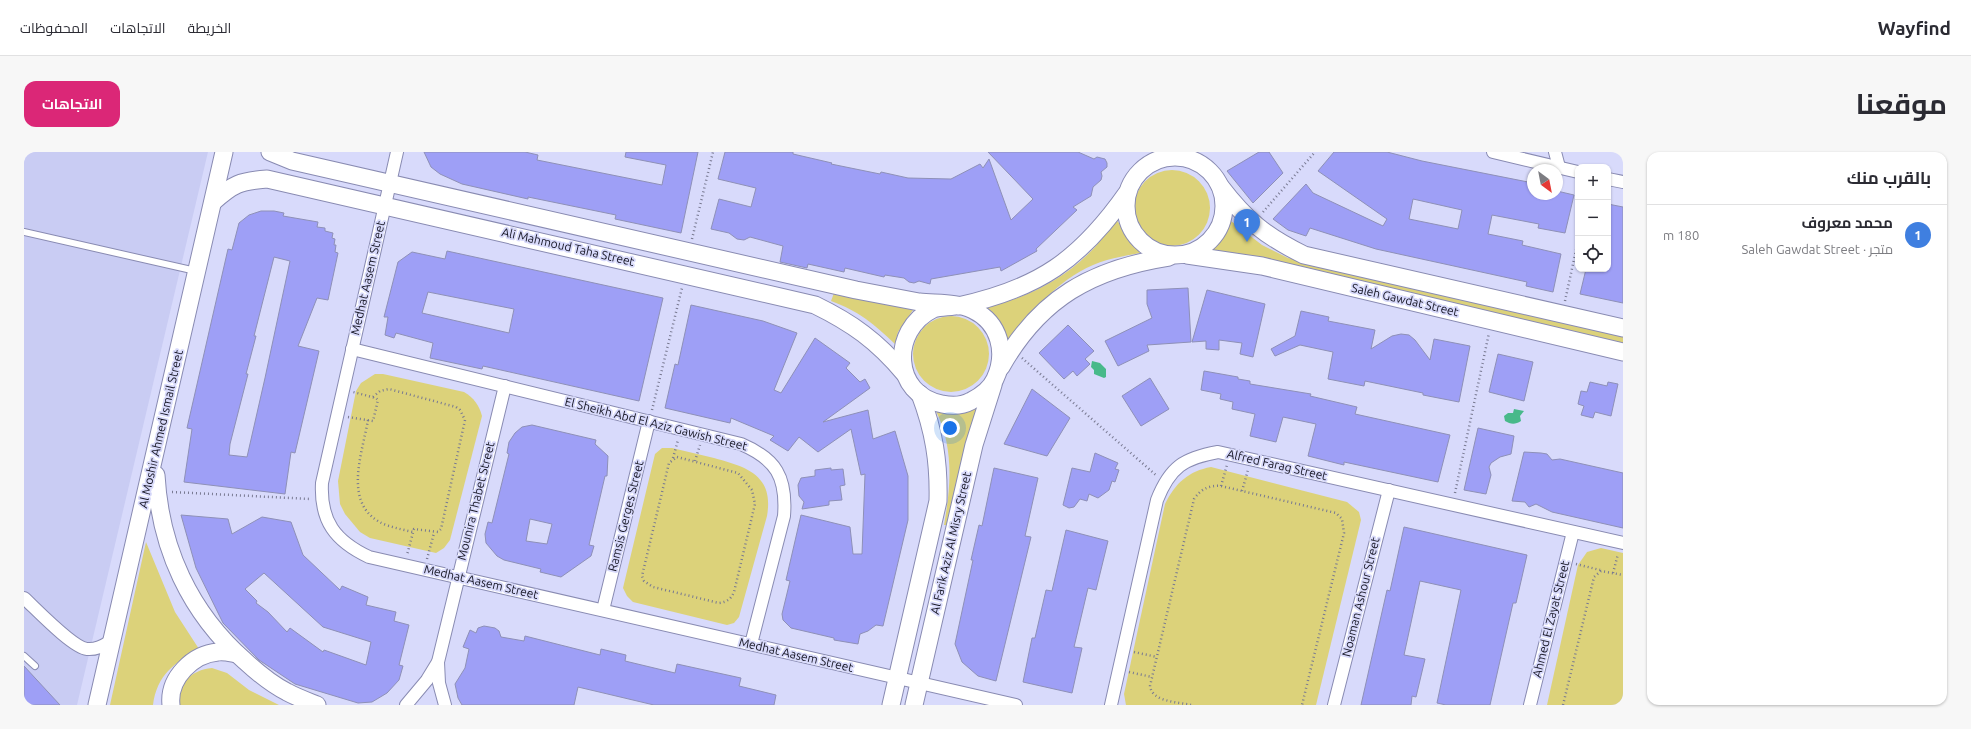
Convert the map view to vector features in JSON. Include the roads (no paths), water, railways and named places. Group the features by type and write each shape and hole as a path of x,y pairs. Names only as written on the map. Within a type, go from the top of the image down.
{"street":[{"name":"Al Moshir Ahmed Ismail Street","path":"98,705 224,152"},
{"name":"Ali Mahmoud Taha Street","path":"270,152 292,161 888,296 956,306"},
{"name":"Medhat Aasem Street","path":"397,152 322,483 321,500 326,518 336,535 351,548 369,557 1016,705"},
{"path":"1141,152 1129,187 1125,211 1130,228 1140,242 1155,252 1179,256 1202,248 1215,236 1223,220 1224,203 1216,180 1202,152"},
{"path":"1493,152 1513,154 1548,164"},
{"path":"1555,152 1558,164"},
{"path":"956,306 972,310 984,317 994,328 1000,341 1002,355 997,376 982,395 962,404 951,406 934,402 920,394 911,385 905,374 902,355 906,336 917,319 934,309 956,306 999,296 1025,286 1055,269 1083,247 1107,222 1129,187 1144,167 1161,159 1180,157 1198,162 1216,180"},
{"path":"1563,168 1575,171"},
{"name":"Ali Mahmoud Taha Street","path":"213,202 231,186 248,180 267,179 815,305 841,318 865,333 887,352 905,374"},
{"name":"Saleh Gawdat Street","path":"1216,180 1237,208 1253,224 1277,242 1304,255 1623,328"},
{"path":"1611,180 1623,182"},
{"name":"Saleh Gawdat Street","path":"1179,256 1262,266 1623,352"},
{"name":"Al Farik Aziz Al Misry Street","path":"914,705 974,444 997,376 1012,348 1026,329 1042,312 1071,290 1109,271 1137,262 1179,256"},
{"name":"El Sheikh Abd El Aziz Gawish Street","path":"352,349 704,434 741,444 758,451 772,463 781,479 785,497 784,516 751,644"},
{"name":"Mounira Thabet Street","path":"445,705 439,683 438,662 505,386"},
{"name":"Al Farik Aziz Al Misry Street","path":"891,705 938,502 936,446 930,420 920,394"},
{"name":"Ramsis Gerges Street","path":"603,610 649,421"},
{"name":"Alfred Farag Street","path":"1111,705 1157,500 1164,483 1178,466 1196,456 1218,452 1230,454 1622,543"},
{"path":"155,459 157,491 163,531 175,565 191,598 212,628 260,675 286,692 318,705"},
{"name":"Noaman Ashour Street","path":"1334,705 1388,490"},
{"name":"Ahmed El Zayat Street","path":"1530,705 1573,532"},
{"path":"24,598 70,642 85,649 98,648 112,640"},
{"path":"171,705 175,682 185,667 200,657 212,653 218,652 237,654"},
{"name":"Mounira Thabet Street","path":"406,705 427,680 438,662"}],"lane":[{"path":"24,232 198,271"},
{"path":"24,656 35,666"}],"place":[{"name":"محمد معروف","path":"1247,242"}]}
